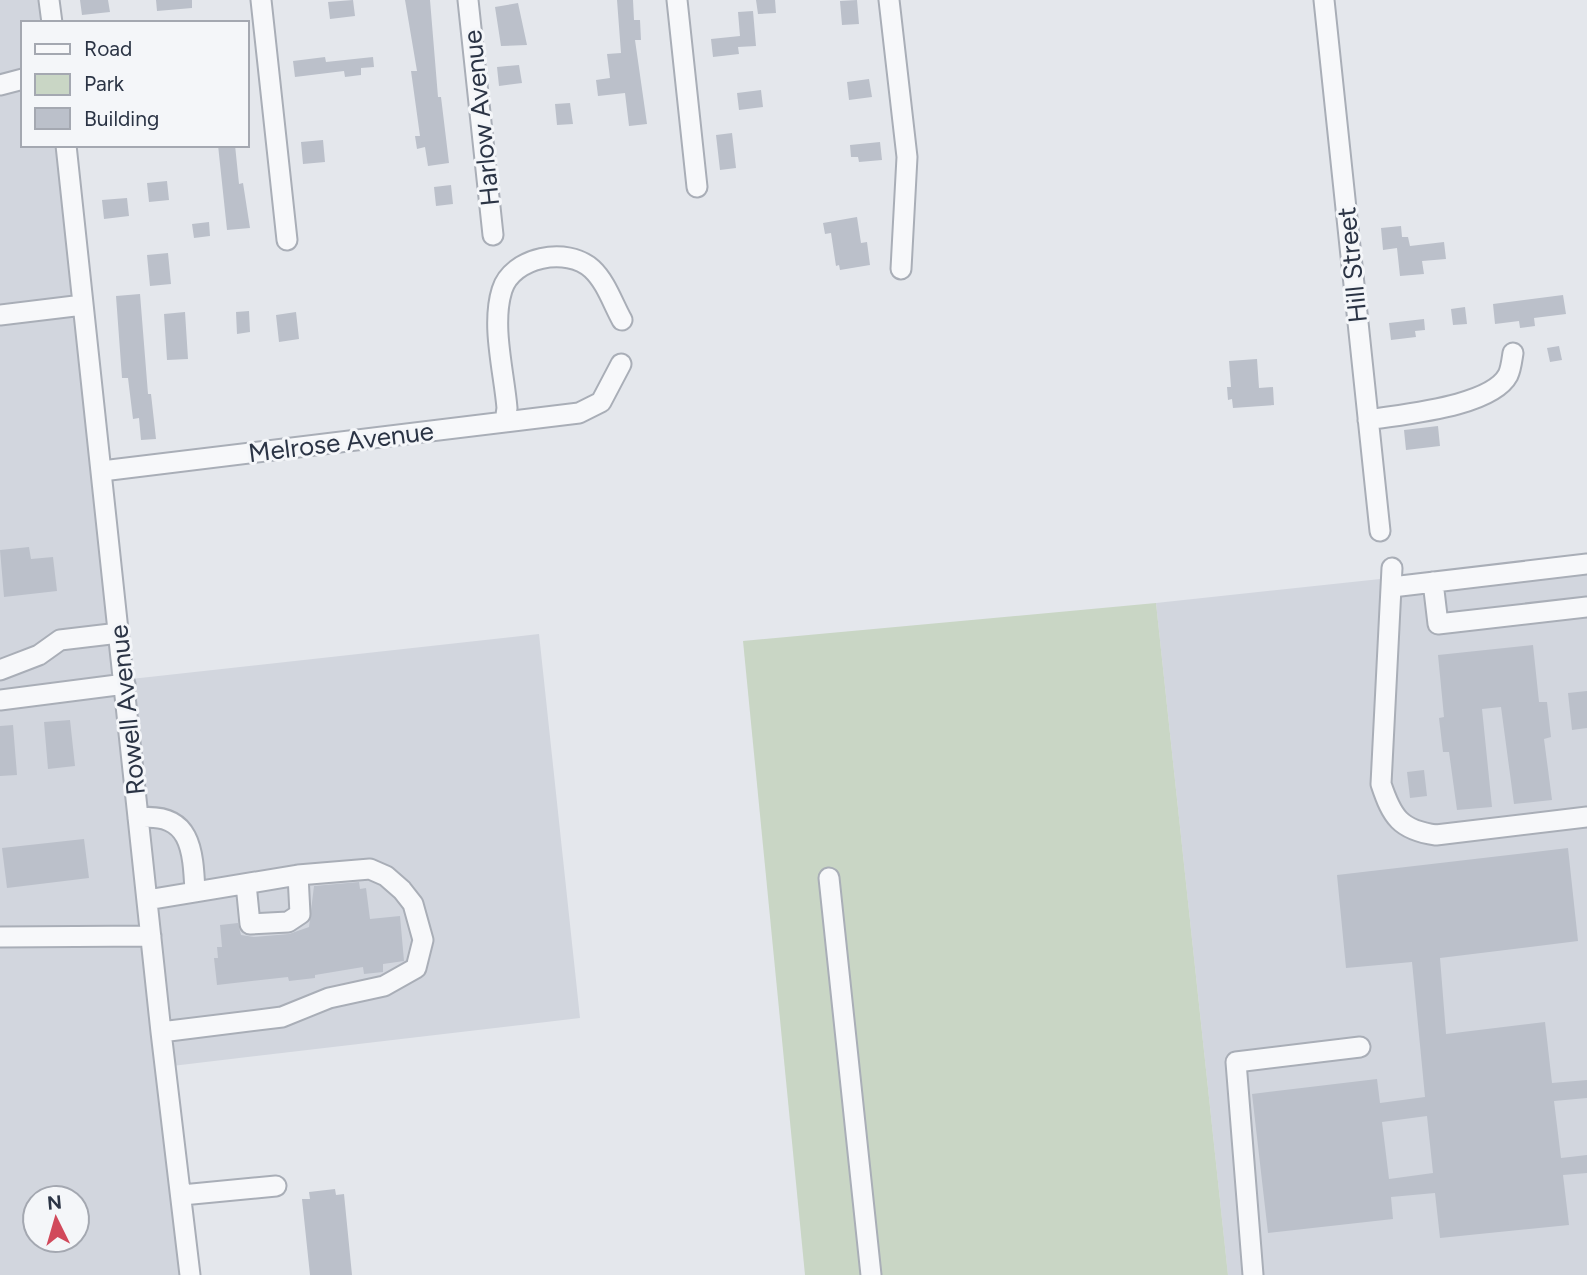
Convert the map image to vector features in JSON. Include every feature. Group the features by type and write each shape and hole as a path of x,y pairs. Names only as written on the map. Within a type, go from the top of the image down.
{"street":[{"path":"49,0 52,21"},
{"path":"261,0 287,240"},
{"name":"Harlow Avenue","path":"468,0 493,235"},
{"path":"677,0 697,187"},
{"path":"889,0 907,157 901,269"},
{"name":"Hill Street","path":"1324,0 1380,531"},
{"path":"0,85 21,80"},
{"name":"Rowell Avenue","path":"66,147 161,1032 190,1275"},
{"path":"505,422 507,408 500,302 508,277 516,268 549,258 581,262 600,280 622,320"},
{"path":"0,315 83,305"},
{"path":"1368,420 1459,404 1491,390 1508,375 1513,353"},
{"name":"Melrose Avenue","path":"102,471 579,413 601,402 621,364"},
{"path":"1587,564 1433,582 1392,578 1381,784 1389,807 1399,821 1413,832 1436,835 1587,817"},
{"path":"1433,582 1438,624 1587,607"},
{"path":"0,670 39,655 60,640 119,633"},
{"path":"0,701 125,684"},
{"path":"138,818 165,818 180,828 193,863 195,892"},
{"path":"147,900 298,875 364,869 386,876 408,897 417,917 423,948 416,968 402,979 384,986 329,998 282,1017 161,1032"},
{"path":"246,884 250,924 288,922 300,914 298,875"},
{"path":"829,878 871,1275"},
{"path":"0,937 151,936"},
{"path":"1253,1275 1236,1062 1360,1047"},
{"path":"182,1195 276,1186"}],"shaded area":[{"path":"0,0 41,0 43,21 21,21 21,147 58,147 181,1275 0,1275"},
{"path":"1587,557 1587,1275 1228,1275 1156,603"},
{"path":"539,634 580,1018 172,1066 131,679"}],"green space":[{"path":"1156,603 1228,1275 805,1275 743,641"}],"building":[{"path":"80,0 108,0 110,12 82,15"},
{"path":"156,0 192,0 192,8 157,11"},
{"path":"353,0 355,16 330,19 328,2"},
{"path":"405,0 430,0 438,97 441,97 449,163 428,166 425,147 417,149 415,136 420,136 411,71 417,71"},
{"path":"617,0 633,0 634,20 640,20 641,40 635,40 647,124 629,126 625,93 598,96 596,80 610,78 607,54 621,53"},
{"path":"756,0 775,0 776,13 758,14"},
{"path":"857,0 859,24 842,25 840,1"},
{"path":"518,3 527,45 501,46 495,7"},
{"path":"753,11 756,46 738,47 739,54 713,57 711,39 740,36 738,12"},
{"path":"325,57 326,62 373,57 374,67 361,68 361,75 345,77 344,71 295,77 293,61"},
{"path":"519,65 522,83 499,86 497,67"},
{"path":"869,79 872,97 849,100 847,82"},
{"path":"761,90 763,107 739,110 737,93"},
{"path":"570,103 573,124 557,125 555,104"},
{"path":"732,133 736,168 720,170 716,135"},
{"path":"323,140 325,162 303,164 301,142"},
{"path":"880,142 882,160 859,162 858,157 851,157 850,145"},
{"path":"218,147 235,147 239,184 243,183 250,228 227,230"},
{"path":"167,181 169,200 149,202 147,183"},
{"path":"451,185 453,204 436,206 434,187"},
{"path":"127,198 129,216 104,219 102,200"},
{"path":"857,217 861,243 867,242 870,265 840,270 839,265 836,266 831,233 825,234 823,223"},
{"path":"209,222 210,236 194,238 192,224"},
{"path":"1401,226 1402,237 1408,237 1410,246 1444,242 1446,259 1422,261 1424,274 1400,276 1397,248 1383,250 1381,228"},
{"path":"168,253 171,284 150,286 147,255"},
{"path":"140,294 148,394 151,394 156,439 141,440 139,418 133,419 128,378 122,378 116,296"},
{"path":"1563,295 1566,314 1534,318 1535,326 1520,328 1519,321 1495,324 1493,304"},
{"path":"1465,307 1467,324 1453,325 1451,309"},
{"path":"249,311 250,332 237,334 236,312"},
{"path":"185,312 188,359 167,360 164,314"},
{"path":"296,312 299,339 279,342 276,315"},
{"path":"1424,319 1425,330 1415,331 1416,337 1391,340 1389,323"},
{"path":"1559,346 1562,360 1550,362 1547,348"},
{"path":"1257,359 1259,388 1273,387 1274,405 1233,408 1232,399 1228,400 1227,387 1231,387 1229,361"},
{"path":"1438,426 1440,446 1406,450 1404,430"},
{"path":"29,547 31,559 53,557 57,591 4,597 0,550"},
{"path":"1533,645 1539,702 1547,702 1551,737 1544,739 1552,800 1514,804 1501,707 1482,709 1492,807 1457,810 1449,752 1443,752 1439,718 1444,717 1438,655"},
{"path":"1587,691 1587,728 1572,730 1568,693"},
{"path":"70,720 75,766 48,769 44,722"},
{"path":"13,725 17,775 0,776 0,726"},
{"path":"1424,770 1427,796 1410,798 1407,772"},
{"path":"84,839 89,878 7,888 2,848"},
{"path":"1568,848 1578,941 1440,958 1446,1034 1545,1022 1552,1083 1587,1080 1587,1098 1554,1101 1561,1158 1587,1155 1587,1173 1563,1175 1569,1225 1440,1238 1435,1193 1391,1197 1393,1219 1268,1233 1252,1094 1377,1079 1380,1103 1425,1097 1412,962 1346,968 1337,875","holes":["1427,1116 1433,1173 1389,1179 1382,1122"]},
{"path":"359,882 360,889 366,888 370,919 400,916 404,961 383,964 383,972 364,974 363,967 315,975 315,978 289,981 288,977 217,985 214,958 218,958 217,947 222,947 220,925 238,923 241,935 254,937 289,934 309,927 314,886"},
{"path":"335,1189 336,1195 344,1194 352,1275 310,1275 302,1199 310,1199 309,1192"}]}
